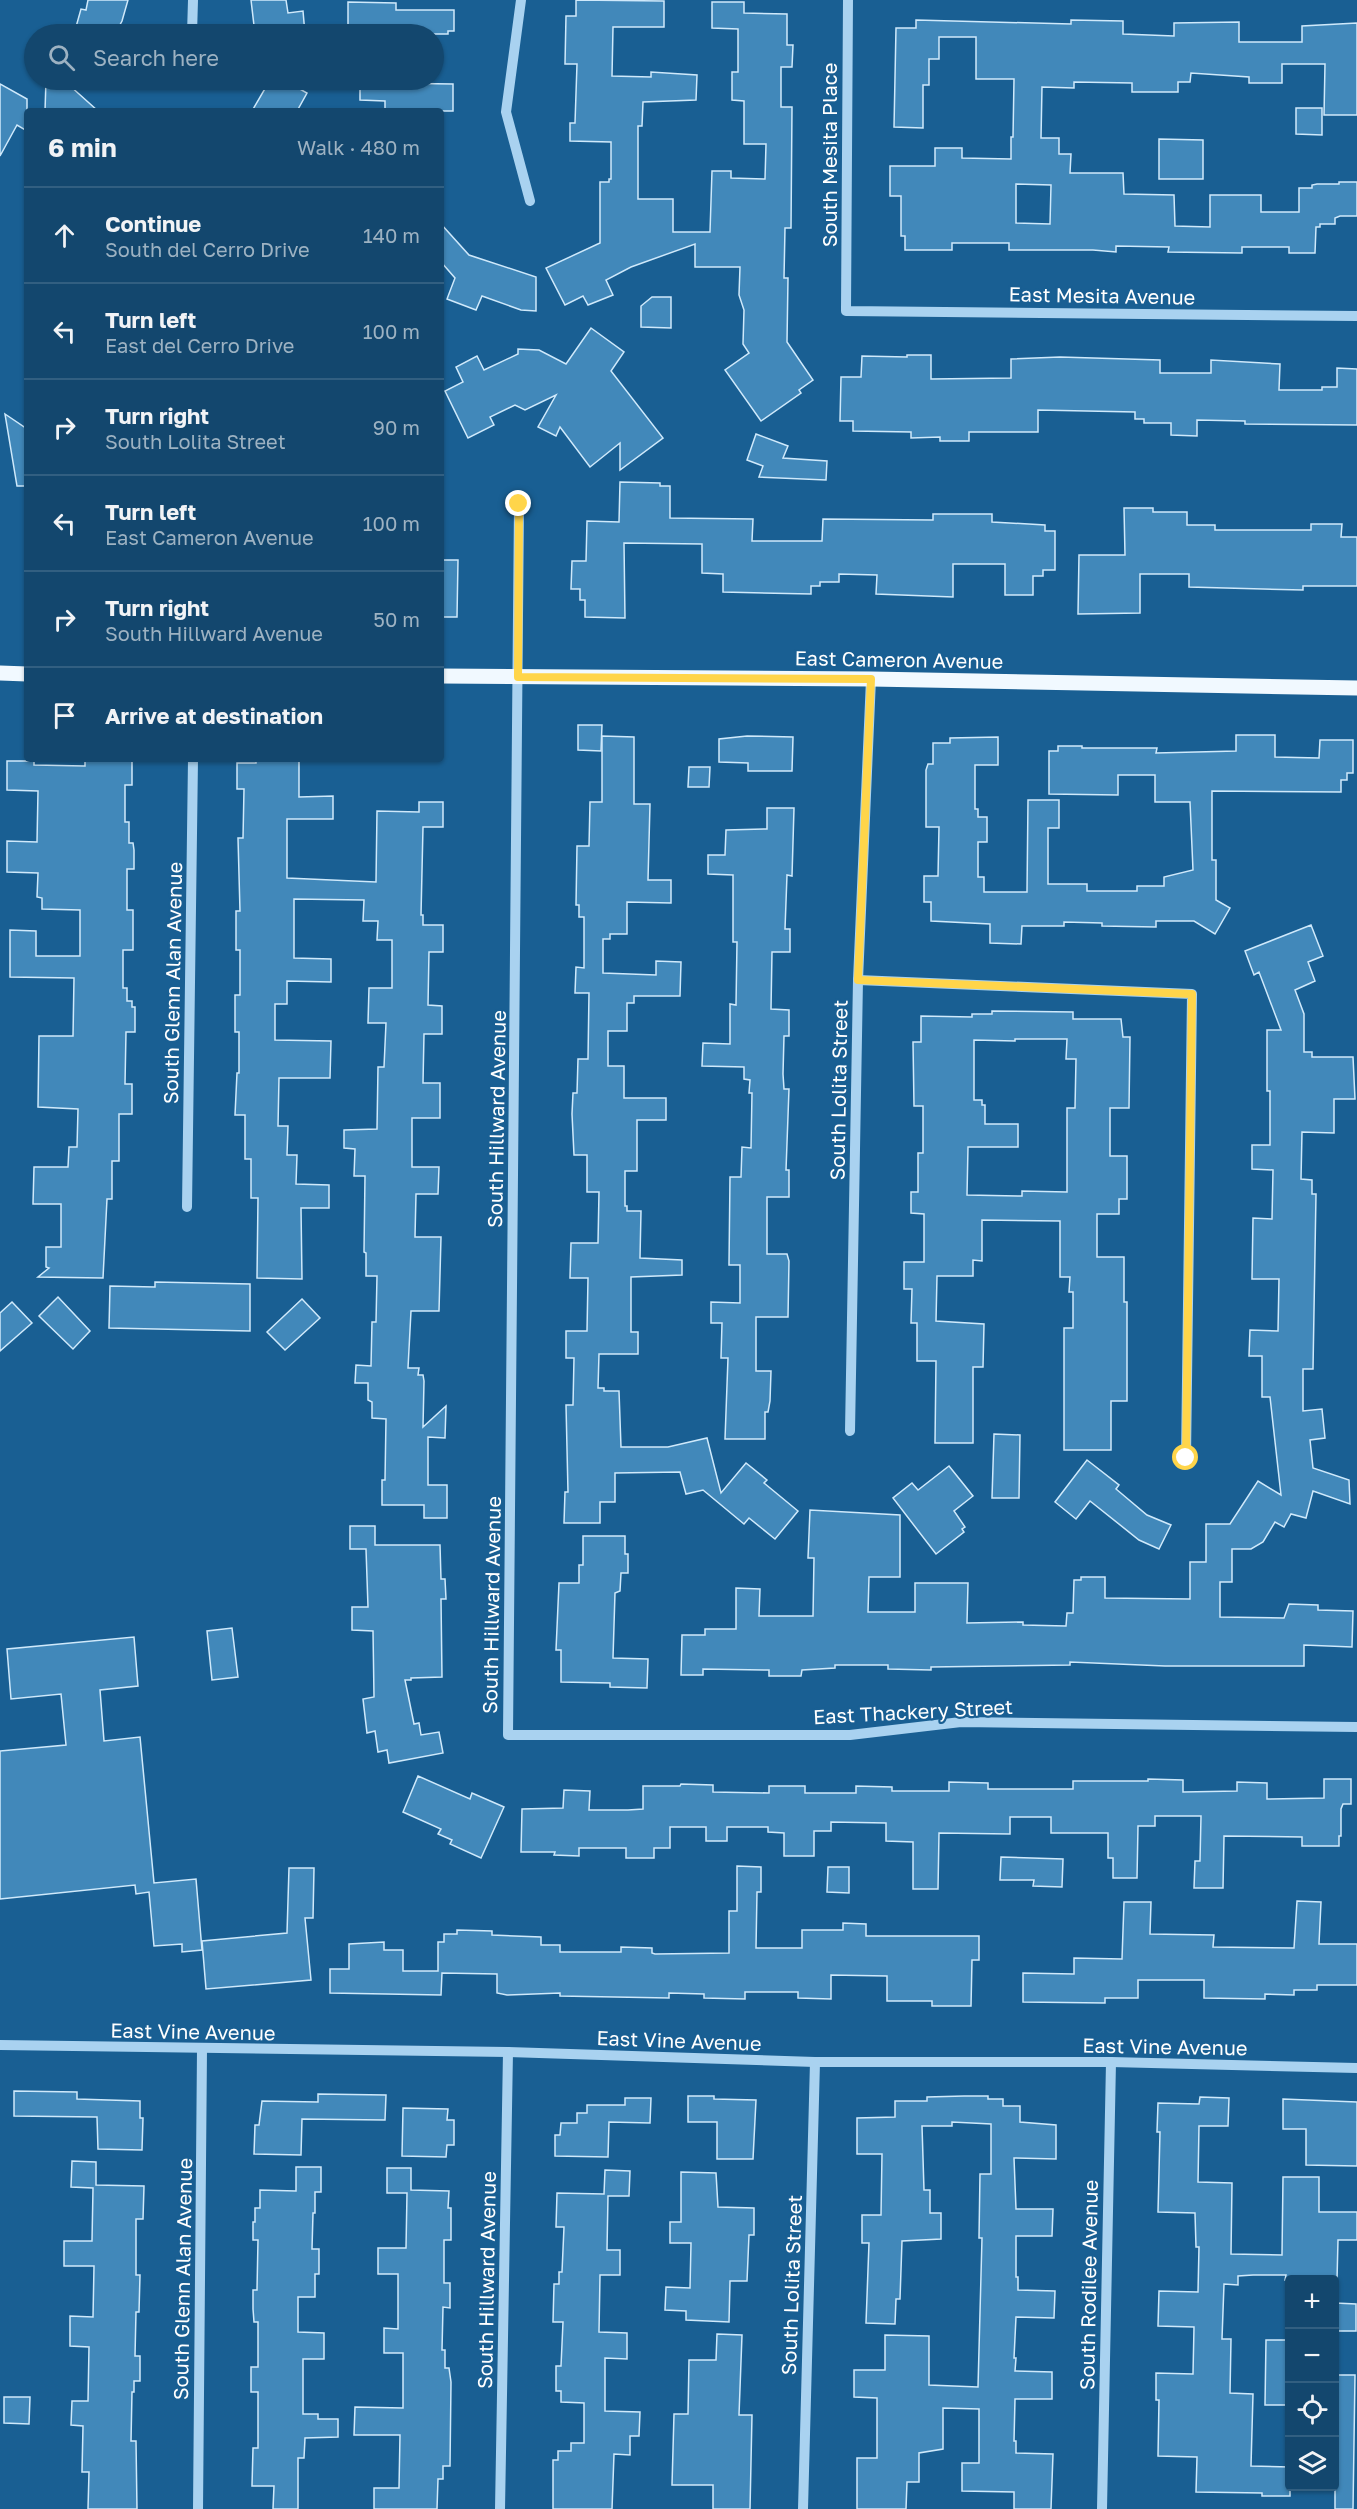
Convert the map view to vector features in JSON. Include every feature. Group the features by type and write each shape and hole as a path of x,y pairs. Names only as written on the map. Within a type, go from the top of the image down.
{"main road":[{"path":"0,673 24,674"},
{"name":"East Cameron Avenue","path":"444,676 871,679 1357,688"}],"street":[{"path":"192,24 193,0"},
{"path":"520,0 506,112 530,201"},
{"name":"South Mesita Place","path":"846,311 848,0"},
{"name":"East Mesita Avenue","path":"846,311 1357,316"},
{"name":"South Hillward Avenue","path":"508,1735 519,504"},
{"name":"South Lolita Street","path":"850,1431 858,980 871,679"},
{"name":"South Glenn Alan Avenue","path":"187,1207 193,762"},
{"path":"858,980 1192,994 1186,1458"},
{"name":"East Thackery Street","path":"508,1735 850,1735 961,1722 1357,1727"},
{"name":"East Vine Avenue","path":"0,2045 508,2052 815,2062 1110,2062 1357,2068"},
{"name":"South Glenn Alan Avenue","path":"198,2509 202,2049"},
{"name":"South Hillward Avenue","path":"500,2509 508,2052"},
{"name":"South Lolita Street","path":"803,2509 815,2062"},
{"name":"South Rodilee Avenue","path":"1102,2509 1110,2062"}],"building":[{"path":"88,0 128,0 120,24 77,24 81,9 86,10"},
{"path":"251,0 286,0 288,13 303,11 304,24 254,24"},
{"path":"576,0 664,1 664,27 613,27 612,76 651,77 651,72 697,75 696,100 643,102 642,126 638,126 638,199 673,199 673,232 710,232 712,171 731,171 731,178 765,179 766,144 744,144 744,101 732,100 732,72 738,72 738,29 712,28 712,2 744,2 744,13 787,14 787,45 793,45 792,67 781,67 781,107 792,107 791,228 785,228 784,278 788,278 787,342 813,380 799,390 801,393 761,421 725,370 749,353 743,344 744,310 739,295 740,267 695,267 695,244 631,267 606,280 613,295 588,305 583,296 565,305 546,268 600,243 600,182 609,182 611,179 611,142 570,141 570,123 575,123 577,64 565,64 566,16 576,16"},
{"path":"348,2 396,3 396,10 454,10 454,31 448,31 448,34 444,34 444,24 348,24"},
{"path":"916,20 1071,24 1071,20 1123,21 1123,34 1174,36 1174,23 1239,22 1239,42 1302,42 1302,26 1357,23 1357,115 1324,115 1325,64 1282,64 1282,83 1249,83 1249,77 1191,73 1190,82 1178,82 1178,92 1132,92 1132,83 1074,82 1074,88 1042,87 1041,138 1059,138 1059,154 1071,154 1070,173 1123,173 1124,194 1174,195 1175,226 1210,227 1210,195 1261,195 1261,212 1299,212 1299,188 1312,188 1312,185 1317,184 1339,184 1339,182 1357,182 1357,216 1340,216 1335,218 1335,224 1320,224 1320,227 1316,227 1315,253 1289,253 1289,247 1242,247 1242,253 1168,252 1169,247 1116,246 1116,252 1009,250 1009,243 952,243 952,250 905,250 905,236 901,236 901,196 890,196 890,166 935,166 935,148 962,148 962,158 1011,159 1011,137 1013,137 1014,79 976,79 976,37 939,37 939,59 929,59 929,85 923,85 923,128 894,127 896,28 916,28","holes":["1016,184 1051,185 1050,224 1016,223"]},
{"path":"0,84 27,99 27,108 24,108 24,129 17,125 0,156"},
{"path":"444,84 453,84 453,111 444,111 444,108 385,108 385,101 360,100 360,90 444,90"},
{"path":"46,90 75,90 95,108 45,108"},
{"path":"264,90 302,90 307,93 299,108 254,108"},
{"path":"1296,108 1322,108 1322,135 1296,134"},
{"path":"1159,139 1203,140 1203,179 1159,179"},
{"path":"444,227 469,255 536,277 536,311 521,310 482,296 476,310 447,299 455,278 444,265"},
{"path":"652,297 671,297 671,328 641,327 641,306"},
{"path":"591,328 624,352 611,371 663,438 620,470 620,443 590,467 560,427 556,436 538,427 556,395 525,410 515,405 490,417 494,425 468,438 445,391 463,382 456,367 477,356 484,370 518,354 518,349 539,350 566,364"},
{"path":"907,355 931,355 931,379 1011,378 1011,359 1060,357 1160,360 1160,373 1211,373 1211,360 1280,364 1279,390 1322,390 1322,387 1337,387 1337,368 1357,369 1357,425 1245,424 1245,421 1197,420 1197,436 1171,435 1171,423 1144,423 1144,419 1135,419 1135,412 1038,410 1038,432 969,432 969,441 940,441 940,437 911,438 911,432 853,431 853,421 840,421 841,377 861,377 862,356 907,357"},
{"path":"5,414 24,427 24,486 17,486"},
{"path":"756,434 788,446 783,458 827,461 826,480 759,477 763,466 747,460"},
{"path":"620,482 660,483 660,486 670,486 670,518 753,519 752,541 822,541 823,519 933,520 933,514 992,514 992,522 1045,525 1045,531 1055,531 1055,570 1043,570 1043,576 1033,576 1033,595 1005,595 1005,564 953,564 953,597 876,594 877,575 839,574 839,582 820,582 820,586 811,586 811,594 723,592 723,574 702,573 702,544 624,543 625,618 585,617 585,600 580,600 580,589 571,589 572,561 586,561 587,521 619,522"},
{"path":"1124,508 1153,508 1153,512 1187,512 1187,525 1215,525 1215,530 1311,530 1311,524 1342,524 1341,537 1357,537 1357,586 1303,586 1303,590 1189,587 1189,574 1140,574 1140,613 1078,614 1079,555 1125,555"},
{"path":"444,560 458,560 457,617 444,617"},
{"path":"578,725 602,725 601,751 578,750"},
{"path":"1236,735 1275,735 1275,757 1319,758 1320,740 1353,740 1353,773 1347,773 1347,780 1341,780 1341,792 1212,791 1212,860 1216,860 1216,900 1230,908 1215,934 1194,921 1156,921 1156,927 1102,926 1102,923 1064,922 1064,926 1022,926 1021,944 990,943 990,924 931,921 931,902 924,902 924,876 938,876 939,827 926,827 926,770 928,764 933,764 933,743 950,743 950,738 998,737 998,765 975,765 975,809 978,809 978,817 987,817 987,842 978,842 978,877 984,877 984,892 1027,892 1028,800 1059,800 1059,828 1048,828 1048,884 1087,884 1087,891 1137,891 1137,886 1164,886 1164,877 1193,870 1190,802 1155,802 1155,775 1118,775 1118,795 1049,794 1049,751 1058,751 1058,746 1082,746 1082,748 1157,748 1156,753 1236,751"},
{"path":"602,736 634,737 634,804 650,804 648,880 671,880 671,903 627,902 627,934 610,934 610,939 603,939 603,973 656,975 656,961 681,962 680,996 634,996 634,1003 627,1003 627,1031 608,1031 608,1066 624,1066 624,1098 666,1098 666,1120 637,1120 637,1171 625,1171 625,1206 627,1206 627,1211 641,1211 640,1258 682,1260 682,1275 631,1277 631,1332 638,1332 638,1354 599,1354 598,1388 604,1388 604,1391 619,1391 621,1447 668,1447 707,1438 721,1493 746,1463 767,1480 764,1483 798,1511 775,1539 749,1518 744,1524 703,1490 686,1494 680,1472 615,1473 615,1502 600,1502 600,1523 564,1523 565,1492 568,1492 566,1405 573,1405 574,1358 566,1358 566,1331 587,1331 588,1278 570,1278 571,1243 598,1243 599,1192 587,1192 587,1155 574,1155 572,1114 573,1093 577,1093 578,1059 588,1059 589,993 575,993 576,967 584,968 584,917 579,917 579,905 576,905 577,846 589,846 590,802 602,802"},
{"path":"747,736 793,737 792,771 748,771 748,763 719,762 719,739"},
{"path":"7,761 34,762 34,765 85,766 85,762 132,762 132,785 125,785 125,822 129,822 129,843 133,843 134,850 134,869 127,869 127,910 133,910 133,950 123,950 123,988 127,988 127,1001 132,1001 132,1007 135,1007 135,1032 126,1032 125,1084 132,1084 132,1114 119,1114 119,1161 112,1161 112,1199 107,1199 103,1278 38,1277 49,1268 46,1267 46,1247 61,1247 61,1204 33,1204 34,1167 68,1167 69,1147 77,1147 78,1109 38,1107 39,1036 73,1036 74,978 10,977 10,930 36,931 36,956 80,956 80,910 42,909 42,898 37,897 38,873 7,872 7,841 37,842 38,791 7,790"},
{"path":"299,762 299,797 333,796 333,819 287,819 287,878 376,882 377,811 419,812 419,802 443,802 443,827 423,827 421,915 423,915 423,925 443,925 443,952 429,952 428,1005 442,1006 442,1034 424,1034 423,1083 440,1083 440,1118 412,1118 412,1167 439,1167 438,1194 416,1194 415,1237 441,1237 439,1311 411,1311 408,1368 419,1368 418,1375 423,1375 423,1427 446,1406 445,1438 428,1437 428,1485 447,1485 447,1518 424,1518 424,1505 382,1505 382,1480 385,1480 386,1419 372,1418 372,1402 368,1400 368,1383 355,1383 356,1365 371,1366 372,1322 376,1322 377,1276 366,1276 365,1176 354,1176 355,1149 344,1148 344,1130 377,1129 378,1067 384,1067 386,1023 368,1023 369,988 392,988 392,940 377,940 378,921 363,921 364,900 294,899 294,958 331,959 331,982 287,981 287,1004 275,1004 275,1040 331,1041 330,1078 279,1078 278,1126 288,1126 287,1155 297,1155 296,1184 329,1185 329,1208 301,1208 302,1279 257,1278 258,1198 251,1198 251,1159 245,1159 245,1115 235,1115 237,1073 239,1073 239,1032 235,1032 235,995 240,995 240,950 236,950 236,911 240,911 238,838 243,838 244,789 237,789 237,763"},
{"path":"689,767 710,767 709,787 688,787"},
{"path":"767,808 794,808 792,876 787,875 785,929 790,929 790,952 772,952 771,1009 789,1010 789,1036 784,1036 783,1074 784,1089 789,1089 786,1170 789,1170 789,1197 767,1197 767,1254 787,1254 789,1261 788,1317 756,1317 756,1371 771,1371 770,1401 768,1412 765,1412 765,1439 725,1439 728,1358 721,1358 722,1323 711,1323 711,1302 740,1303 740,1265 729,1265 730,1177 741,1177 742,1147 751,1148 752,1093 749,1093 750,1080 744,1079 744,1067 702,1066 703,1043 730,1044 730,1004 736,1005 737,942 733,942 733,875 708,874 708,855 725,855 726,830 767,829"},
{"path":"1311,925 1323,956 1308,962 1315,981 1295,990 1304,1014 1304,1052 1312,1052 1312,1057 1353,1057 1355,1099 1334,1099 1334,1133 1302,1132 1301,1179 1312,1180 1312,1194 1316,1194 1313,1369 1303,1369 1303,1411 1322,1409 1325,1438 1310,1440 1313,1468 1349,1480 1350,1504 1313,1491 1306,1518 1291,1514 1284,1527 1275,1522 1263,1542 1251,1549 1232,1549 1232,1582 1220,1582 1220,1617 1284,1618 1289,1604 1318,1605 1318,1610 1353,1611 1352,1647 1304,1645 1304,1666 1165,1666 1070,1662 1070,1665 931,1667 931,1670 888,1669 888,1665 835,1665 835,1668 802,1670 801,1676 769,1676 769,1670 703,1669 703,1675 681,1675 682,1635 705,1635 705,1629 736,1629 736,1588 760,1589 759,1616 813,1616 814,1558 808,1558 810,1510 900,1515 900,1577 869,1577 868,1612 915,1612 915,1583 968,1583 967,1623 1023,1622 1023,1625 1066,1626 1067,1613 1073,1613 1074,1580 1081,1580 1081,1577 1105,1577 1105,1598 1190,1599 1190,1562 1206,1562 1206,1524 1230,1524 1258,1481 1281,1495 1270,1397 1262,1397 1262,1356 1249,1356 1250,1330 1278,1331 1279,1279 1252,1279 1253,1218 1272,1219 1273,1170 1252,1169 1252,1145 1270,1145 1267,1030 1281,1030 1259,972 1254,975 1245,951"},
{"path":"992,1011 1073,1012 1073,1019 1121,1019 1123,1037 1130,1037 1129,1108 1110,1108 1110,1156 1127,1156 1127,1199 1119,1199 1119,1214 1097,1214 1097,1257 1124,1257 1124,1302 1127,1302 1127,1401 1111,1401 1111,1450 1064,1450 1064,1328 1073,1328 1073,1292 1069,1292 1070,1277 1060,1277 1060,1221 982,1220 982,1261 973,1260 973,1276 937,1276 936,1321 984,1324 983,1367 973,1367 973,1443 935,1443 936,1361 917,1361 917,1323 911,1323 912,1289 904,1289 904,1262 924,1262 924,1214 911,1213 911,1192 918,1192 918,1153 923,1153 923,1106 914,1106 913,1042 921,1042 921,1016 972,1017 972,1014 992,1014","holes":["1067,1039 1066,1059 1076,1059 1075,1108 1067,1108 1067,1192 1022,1191 1022,1196 967,1195 968,1147 1018,1147 1018,1124 985,1124 985,1105 982,1105 982,1100 974,1100 974,1040"]},
{"path":"155,1282 250,1284 250,1331 109,1328 110,1286 155,1287"},
{"path":"58,1297 90,1331 73,1349 39,1316"},
{"path":"302,1299 320,1318 285,1350 267,1332"},
{"path":"12,1302 32,1323 0,1351 0,1313"},
{"path":"994,1434 1020,1435 1019,1498 992,1498"},
{"path":"1087,1460 1119,1485 1116,1489 1147,1515 1171,1525 1159,1549 1139,1540 1090,1501 1076,1519 1055,1502"},
{"path":"949,1466 973,1496 954,1511 965,1527 962,1529 964,1532 936,1554 893,1498 912,1483 918,1490"},
{"path":"350,1526 375,1526 375,1545 440,1545 441,1579 445,1579 446,1599 441,1599 442,1677 405,1680 414,1724 419,1723 421,1735 439,1732 443,1753 389,1763 387,1750 378,1752 375,1731 367,1733 363,1699 374,1697 373,1631 352,1630 352,1607 368,1607 366,1549 350,1549"},
{"path":"583,1536 625,1536 628,1573 621,1573 620,1591 615,1593 613,1658 648,1659 647,1688 610,1687 610,1683 561,1682 561,1650 556,1650 559,1583 579,1583 579,1565 583,1565"},
{"path":"232,1628 238,1677 212,1680 207,1631"},
{"path":"134,1637 138,1686 100,1690 104,1741 140,1737 154,1883 196,1879 202,1950 182,1952 182,1944 154,1946 149,1892 136,1894 135,1885 0,1899 0,1751 66,1745 61,1694 11,1699 7,1649"},
{"path":"418,1776 470,1799 472,1793 504,1807 481,1858 450,1844 452,1840 438,1834 441,1829 403,1812"},
{"path":"1148,1779 1183,1780 1183,1792 1237,1791 1237,1782 1267,1783 1267,1799 1324,1798 1324,1779 1351,1779 1351,1804 1343,1804 1341,1809 1339,1846 1302,1846 1302,1837 1224,1836 1223,1888 1194,1888 1195,1861 1200,1861 1201,1816 1155,1816 1155,1826 1138,1826 1137,1878 1113,1878 1113,1858 1108,1858 1108,1833 1051,1833 1051,1817 1010,1817 1010,1834 939,1833 938,1889 913,1889 913,1842 886,1841 886,1823 831,1822 831,1831 814,1831 814,1856 784,1856 784,1833 768,1832 768,1827 727,1827 727,1841 706,1841 706,1827 670,1827 670,1848 654,1848 654,1858 626,1858 626,1848 579,1848 579,1856 554,1855 555,1852 521,1852 522,1809 563,1808 564,1790 590,1791 589,1810 628,1810 643,1809 643,1786 713,1785 713,1792 769,1793 769,1786 805,1786 805,1793 856,1793 856,1786 892,1787 892,1791 949,1791 949,1782 988,1783 988,1789 1073,1789 1073,1781 1148,1781"},
{"path":"1001,1857 1063,1859 1062,1887 1033,1886 1034,1880 1000,1880"},
{"path":"737,1866 761,1867 761,1892 757,1892 756,1948 802,1948 802,1930 843,1930 843,1923 866,1924 866,1936 979,1936 979,1960 972,1960 971,2006 932,2006 932,2001 887,2001 887,1976 831,1975 831,1999 798,1998 798,1992 745,1992 745,1999 704,1998 704,1994 669,1993 669,1998 560,1996 560,1993 507,1995 497,1993 497,1974 442,1973 441,1995 330,1993 330,1969 349,1969 349,1944 384,1942 384,1950 403,1950 403,1971 438,1971 438,1942 444,1942 444,1934 457,1934 457,1930 492,1931 492,1935 541,1937 541,1945 560,1945 560,1952 621,1952 621,1947 652,1948 652,1953 655,1954 729,1953 729,1911 737,1911"},
{"path":"828,1867 849,1867 849,1893 827,1892"},
{"path":"289,1868 314,1868 313,1918 305,1918 311,1980 206,1989 202,1941 287,1933"},
{"path":"1297,1901 1321,1902 1319,1944 1357,1944 1357,1985 1317,1985 1317,1990 1294,1990 1294,1995 1265,1994 1265,1999 1204,1998 1204,1980 1138,1980 1138,1998 1105,1998 1105,2003 1023,2002 1023,1973 1074,1974 1074,1958 1122,1959 1124,1902 1151,1902 1150,1934 1214,1935 1213,1947 1294,1948"},
{"path":"14,2091 77,2092 77,2099 140,2101 140,2118 143,2118 142,2150 98,2149 97,2117 14,2116"},
{"path":"318,2094 386,2095 385,2120 302,2119 301,2155 254,2154 255,2125 259,2125 262,2101 318,2102"},
{"path":"688,2096 756,2100 753,2159 717,2159 717,2122 688,2122"},
{"path":"988,2096 988,2099 1003,2099 1003,2106 1020,2106 1020,2122 1056,2125 1056,2159 1014,2158 1016,2209 1053,2209 1052,2236 1016,2236 1018,2290 1055,2291 1054,2318 1016,2317 1014,2358 1016,2358 1015,2371 1052,2372 1052,2399 1015,2399 1014,2441 1016,2441 1016,2453 1053,2454 1051,2509 1014,2509 1014,2492 962,2491 962,2463 979,2463 979,2409 943,2408 943,2449 919,2453 919,2482 907,2482 906,2509 857,2509 857,2458 877,2458 877,2398 854,2397 854,2370 885,2370 885,2335 929,2336 929,2385 978,2387 982,2238 979,2238 980,2174 991,2174 991,2124 952,2122 952,2126 922,2126 924,2190 930,2190 930,2213 941,2213 941,2239 902,2241 900,2299 896,2299 895,2324 866,2323 869,2243 862,2243 862,2215 881,2215 882,2154 857,2154 857,2118 895,2117 895,2101 927,2101 927,2097"},
{"path":"1200,2097 1229,2098 1228,2126 1199,2126 1198,2182 1232,2183 1231,2254 1282,2255 1283,2177 1319,2177 1319,2212 1357,2212 1357,2240 1338,2240 1337,2275 1238,2276 1238,2285 1224,2284 1222,2339 1231,2339 1230,2393 1253,2394 1251,2466 1285,2467 1285,2491 1290,2491 1290,2496 1262,2496 1262,2493 1196,2492 1197,2457 1158,2456 1159,2400 1156,2400 1156,2373 1193,2374 1194,2327 1158,2326 1159,2291 1198,2292 1199,2247 1196,2247 1195,2213 1158,2212 1160,2132 1157,2132 1158,2103 1199,2104"},
{"path":"625,2098 651,2098 650,2123 609,2122 608,2157 555,2156 555,2135 560,2135 561,2123 577,2123 577,2113 587,2113 587,2105 625,2105"},
{"path":"1283,2099 1357,2102 1357,2166 1306,2165 1306,2129 1283,2129"},
{"path":"403,2108 448,2109 447,2120 454,2120 454,2145 447,2145 446,2157 402,2156"},
{"path":"72,2161 96,2162 96,2185 144,2186 143,2219 136,2219 136,2275 140,2275 135,2356 140,2356 140,2381 134,2381 134,2392 132,2392 131,2441 136,2441 137,2509 88,2509 89,2472 82,2472 83,2426 71,2425 72,2401 88,2401 89,2347 70,2346 70,2316 93,2317 94,2266 64,2266 64,2241 92,2241 93,2188 71,2187"},
{"path":"296,2167 321,2167 321,2192 315,2192 312,2249 319,2249 319,2274 315,2274 315,2297 298,2297 298,2332 324,2333 324,2359 303,2359 303,2414 318,2414 318,2419 338,2419 338,2437 305,2438 304,2458 298,2458 298,2509 273,2509 274,2486 252,2486 253,2448 258,2448 258,2392 251,2392 251,2367 258,2367 258,2322 254,2322 253,2290 257,2290 258,2240 253,2240 253,2222 255,2222 255,2208 260,2208 260,2190 296,2191"},
{"path":"387,2168 411,2168 411,2190 449,2191 451,2240 444,2240 444,2283 450,2283 450,2308 443,2307 442,2350 445,2350 445,2368 449,2368 451,2382 450,2466 443,2466 443,2479 438,2479 437,2509 374,2509 374,2488 399,2488 400,2435 354,2435 355,2407 403,2408 403,2353 384,2353 384,2328 398,2329 398,2274 378,2274 378,2248 406,2248 407,2193 387,2193"},
{"path":"605,2170 630,2171 629,2196 608,2196 607,2250 620,2250 620,2275 600,2275 599,2332 627,2333 627,2359 605,2358 605,2411 640,2412 639,2436 630,2436 630,2455 614,2454 612,2509 553,2509 553,2460 558,2460 558,2451 571,2451 571,2443 584,2443 584,2403 561,2402 561,2391 556,2391 556,2366 561,2366 563,2322 553,2322 554,2284 559,2284 559,2272 562,2272 564,2227 556,2227 557,2193 604,2194"},
{"path":"681,2172 716,2173 718,2207 754,2208 754,2235 749,2235 747,2281 730,2281 729,2322 686,2320 686,2311 665,2310 666,2287 690,2288 691,2243 670,2243 670,2222 681,2222"},
{"path":"1339,2303 1356,2304 1356,2331 1339,2331"},
{"path":"717,2334 742,2335 739,2415 752,2415 750,2509 713,2509 713,2485 672,2485 674,2414 688,2414 689,2360 716,2360"},
{"path":"1266,2340 1285,2340 1285,2405 1265,2405"},
{"path":"1339,2375 1355,2375 1353,2509 1335,2509 1335,2491 1339,2491"},
{"path":"4,2397 30,2397 29,2424 4,2423"}],"route":[{"path":"519,504 518,677 871,679 858,980 1192,994 1186,1458"}]}
